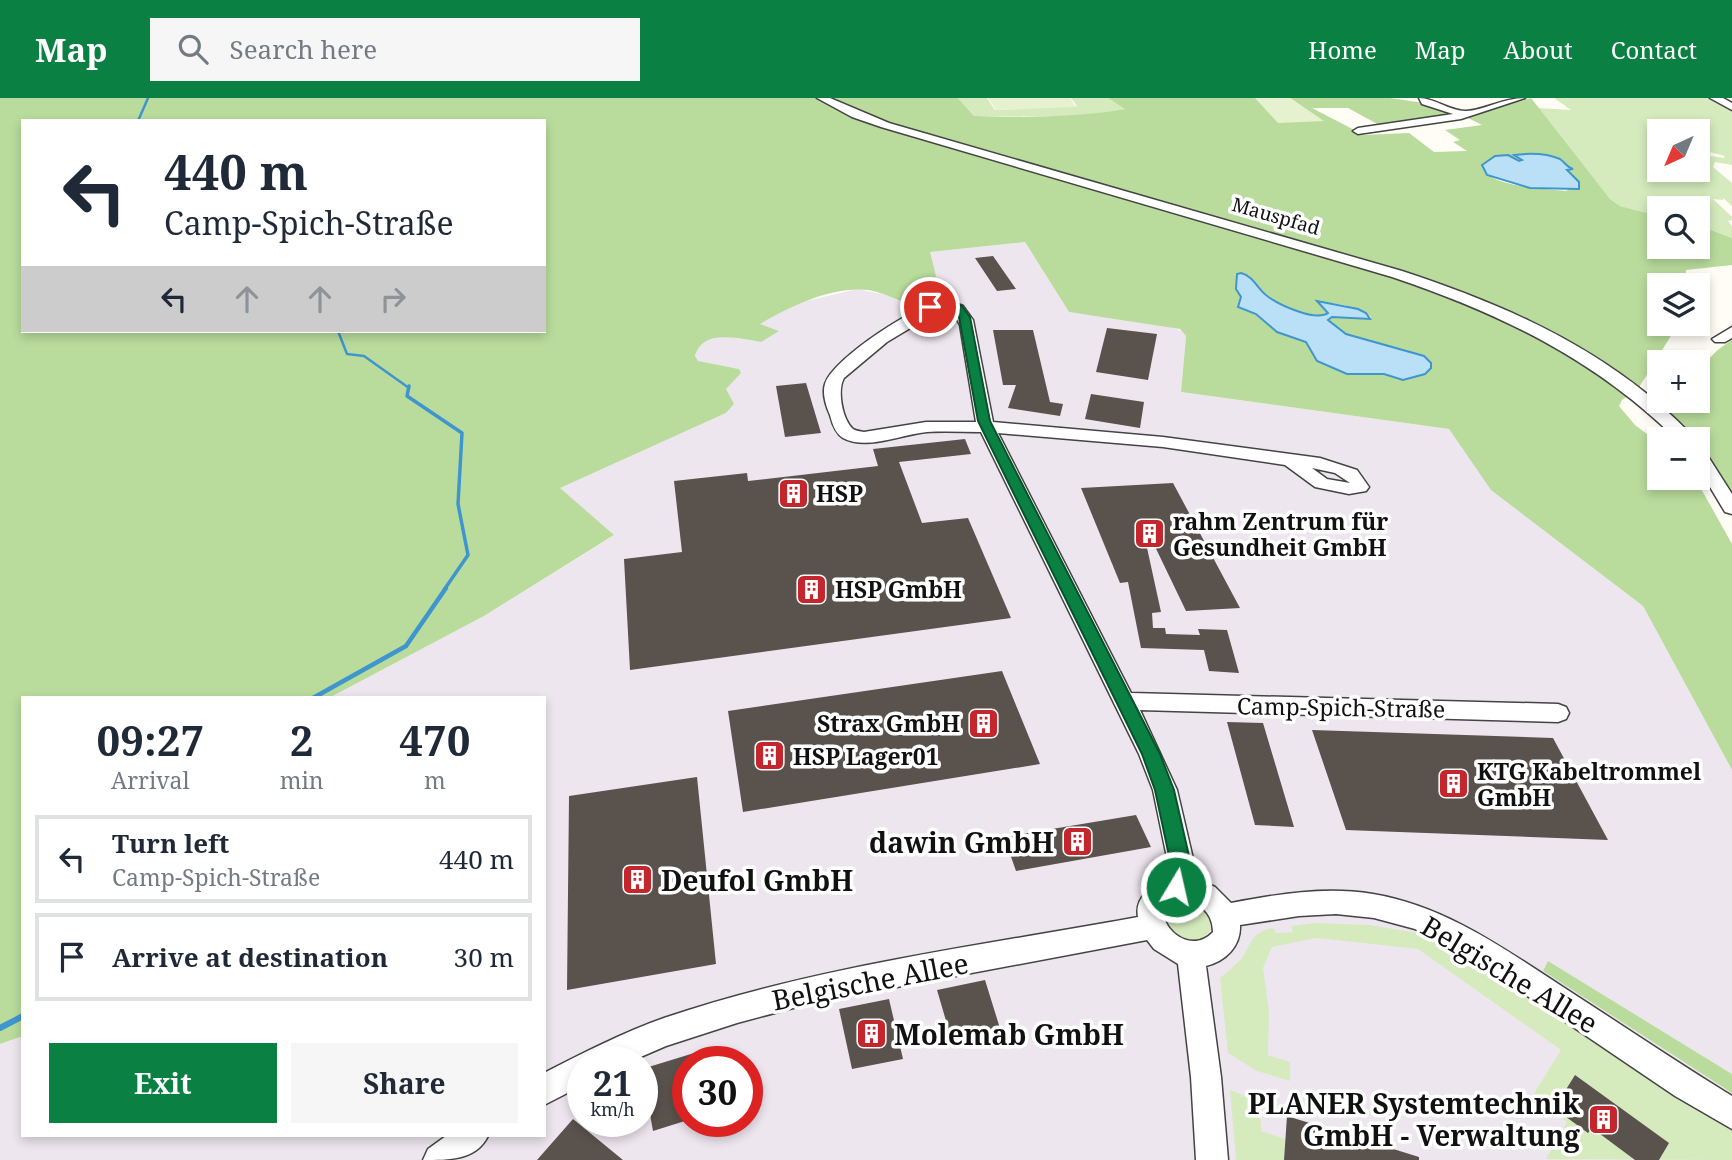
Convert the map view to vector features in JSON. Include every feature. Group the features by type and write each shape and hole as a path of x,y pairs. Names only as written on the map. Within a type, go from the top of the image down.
{"street":[{"name":"Mauspfad","path":"822,98 856,115 886,125 1452,292 1548,335 1639,395 1672,427"},
{"path":"1715,98 1732,107"},
{"path":"1428,99 1466,115"},
{"path":"1358,131 1466,115 1514,99"},
{"path":"1470,101 1491,107"},
{"path":"1186,887 1165,790 1151,754 987,427 967,325 962,312 953,306 940,304 924,310 844,368 833,382 832,396 839,419 844,430 850,435 864,437 926,427 987,427 1068,432 1290,460"},
{"path":"1710,473 1732,508"},
{"name":"Camp-Spich-Straße","path":"1124,701 1558,713"},
{"path":"1186,887 1209,897 1225,916 1227,936 1222,945 1203,955 1191,955 1168,945 1153,927 1150,918 1153,901 1166,890 1186,887"},
{"name":"Belgische Allee","path":"1225,916 1291,903 1344,902 1391,909 1428,921 1486,953 1732,1114"},
{"name":"Belgische Allee","path":"633,1046 737,1009 812,989 1153,927"},
{"path":"1191,955 1206,1077 1212,1160"},
{"path":"546,1089 567,1078"},
{"path":"439,1160 471,1137"}],"shaded area":[{"path":"1025,242 1069,312 1168,325 1184,332 1186,336 1181,392 1449,429 1492,490 1643,606 1732,770 1732,1074 1549,962 1543,971 1732,1093 1732,1160 0,1160 0,1044 21,1037 21,1137 546,1137 546,696 333,696 484,616 613,536 559,488 726,413 726,389 739,369 698,362 695,356 697,348 706,340 724,336 761,342 759,324 777,314 802,302 857,289 926,303 941,300 929,252"}],"green space":[{"path":"0,98 958,98 974,116 1031,117 1125,109 1108,98 1256,98 1323,121 1290,98 1390,98 1424,103 1422,104 1454,115 1381,126 1348,108 1312,108 1364,135 1409,133 1434,152 1467,151 1453,142 1460,140 1445,130 1482,125 1466,117 1531,98 1610,199 1620,206 1647,213 1647,259 1710,259 1710,230 1732,238 1732,265 1686,270 1686,273 1647,273 1647,336 1671,336 1662,350 1647,350 1647,374 1638,389 1622,400 1619,406 1635,425 1647,434 1647,490 1702,490 1732,544 1732,770 1643,606 1491,490 1449,429 1181,392 1186,336 1180,329 1069,312 1025,242 930,252 942,300 915,305 868,290 840,291 798,304 760,324 779,331 761,342 723,337 706,342 699,347 695,356 698,361 739,369 741,373 726,389 734,404 726,413 560,488 614,535 484,616 333,696 21,696 21,1037 0,1044","holes":["1517,154 1547,155 1559,159 1571,168 1572,170 1567,170 1579,182 1566,191 1513,184 1492,178 1485,173 1482,165 1491,159 1500,158 1522,161 1515,156","1237,274 1247,275 1272,298 1290,308 1324,316 1328,313 1316,301 1344,305 1366,313 1371,317 1369,319 1332,317 1328,320 1346,334 1424,356 1420,375 1403,380 1389,375 1353,375 1317,361 1306,342 1287,336 1256,314 1240,308 1241,296 1236,288"]},
{"path":"958,98 987,98 995,110 1077,106 1071,98 1108,98 1126,109 1079,116 974,116"},
{"path":"988,98 1070,98 1076,107 996,110"},
{"path":"1255,98 1290,98 1324,121 1278,123"},
{"path":"1554,98 1708,98 1732,110 1732,165 1715,162 1713,167 1732,183 1732,206 1723,198 1713,199 1732,217 1732,220 1728,221 1732,226 1732,238 1710,230 1710,196 1647,196 1647,213 1620,206 1610,199 1537,108 1571,110"},
{"path":"1732,340 1732,496 1710,463 1710,427 1679,427 1664,413 1710,413 1710,358"},
{"path":"1181,903 1197,907 1208,918 1211,929 1204,939 1182,938 1168,927 1166,914 1171,907"},
{"path":"1315,923 1369,925 1418,933 1463,954 1732,1131 1732,1160 1546,1159 1567,1122 1533,1095 1561,1050 1418,949 1317,938 1272,947 1263,968 1269,1011 1268,1055 1290,1062 1290,1081 1257,1071 1228,1053 1220,978 1242,958 1253,938 1261,932 1273,928 1276,933 1293,932 1291,926"},
{"path":"1548,961 1732,1074 1732,1093 1543,971"},
{"path":"1230,1090 1245,1096 1254,1104 1260,1116 1261,1131 1285,1139 1284,1160 1236,1160"}],"water":[{"path":"1537,154 1560,159 1573,169 1567,170 1579,182 1579,189 1530,188 1487,175 1482,165 1495,156 1508,155 1519,161 1522,160 1514,155"},
{"path":"1237,274 1249,277 1271,299 1306,314 1328,313 1317,301 1366,313 1370,319 1332,317 1328,320 1346,334 1424,356 1431,363 1431,368 1425,374 1403,380 1384,374 1347,374 1317,361 1306,342 1277,332 1256,314 1238,307 1241,297 1236,289"}],"building":[{"path":"993,256 1016,289 997,291 975,258"},
{"path":"1107,328 1157,334 1148,380 1096,372"},
{"path":"993,330 1033,330 1050,402 1063,404 1060,416 1008,408 1016,385 1003,385"},
{"path":"806,383 821,433 785,437 776,386"},
{"path":"1091,394 1144,402 1140,428 1085,419"},
{"name":"HSP GmbH","path":"965,439 971,454 899,462 922,523 968,518 1011,618 630,670 624,559 682,552 674,481 747,473 748,481 878,466 873,449"},
{"name":"rahm Zentrum für Gesundheit GmbH","path":"1173,483 1240,608 1186,611 1148,532 1144,534 1161,612 1152,613 1153,628 1165,628 1166,634 1200,635 1198,629 1227,630 1239,673 1209,671 1204,650 1141,648 1128,582 1120,583 1081,488"},
{"path":"1002,671 1040,764 743,812 728,711"},
{"path":"1227,722 1263,723 1294,827 1255,825"},
{"name":"KTG Kabeltrommel GmbH","path":"1312,730 1553,738 1608,840 1346,830"},
{"name":"Deufol GmbH","path":"697,777 716,964 567,990 569,796"},
{"name":"dawin GmbH","path":"1136,815 1151,847 1016,871 1004,837"},
{"path":"985,980 1003,1038 954,1048 937,990"},
{"name":"Molemab GmbH","path":"889,999 903,1059 852,1069 839,1009"},
{"path":"672,1060 672,1125 658,1129 658,1064"},
{"name":"PLANER Systemtechnik GmbH - Verwaltung","path":"1575,1075 1669,1143 1659,1160 1635,1160 1592,1128 1588,1133 1558,1111 1566,1099 1562,1096"},
{"path":"1287,1116 1419,1157 1419,1160 1284,1160"},
{"path":"567,1126 567,1137 595,1137 623,1160 537,1160"}],"waterway":[{"path":"139,119 148,98"},
{"path":"339,333 347,354 364,356 409,388"},
{"path":"409,388 407,396 462,433 458,504 468,555 444,590"},
{"path":"317,696 406,646 446,588"},
{"path":"0,1028 21,1017"}],"place":[{"name":"HSP","path":"793,493"},
{"name":"rahm Zentrum für Gesundheit GmbH","path":"1150,534"},
{"name":"HSP GmbH","path":"812,589"},
{"name":"Strax GmbH","path":"983,723"},
{"name":"HSP Lager01","path":"770,756"},
{"name":"KTG Kabeltrommel GmbH","path":"1454,784"},
{"name":"dawin GmbH","path":"1077,842"},
{"name":"Deufol GmbH","path":"638,880"},
{"name":"Molemab GmbH","path":"871,1034"},
{"name":"PLANER Systemtechnik GmbH - Verwaltung","path":"1603,1119"}],"route":[{"path":"930,307 940,304 953,306 965,317 984,421 1151,754 1165,790 1186,887 1176,887"}]}
